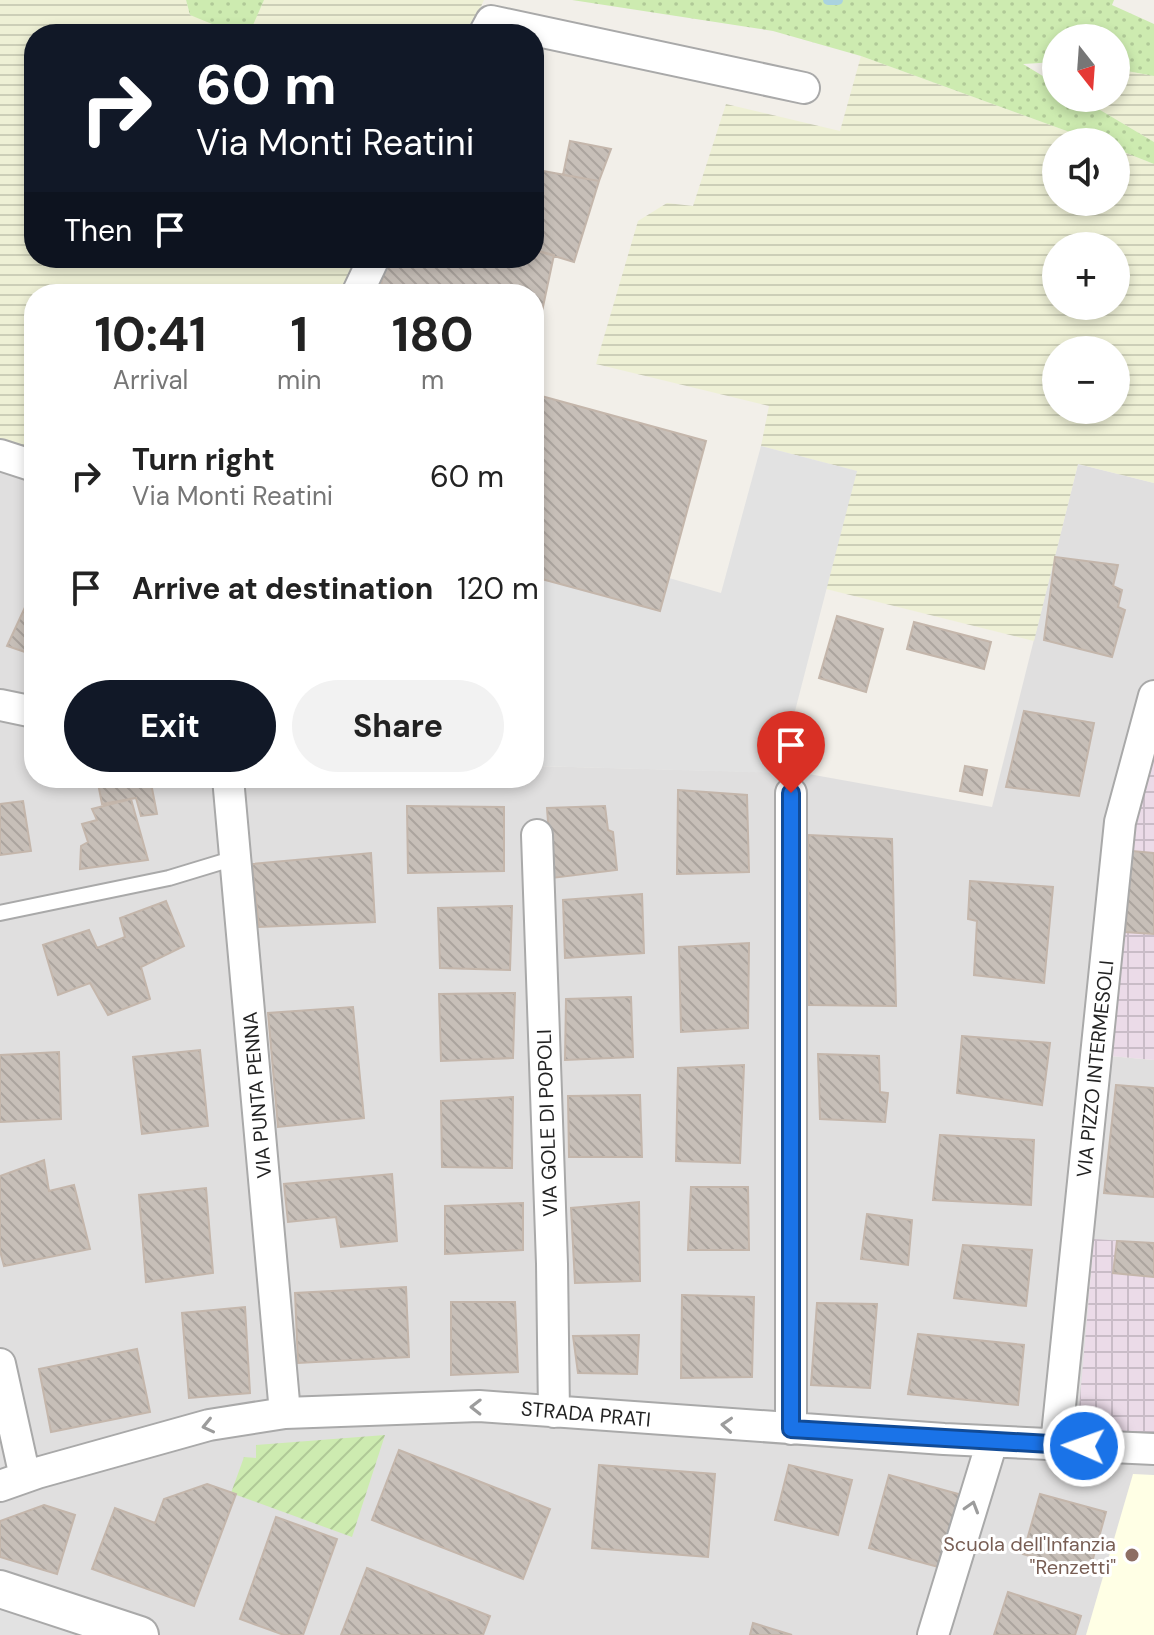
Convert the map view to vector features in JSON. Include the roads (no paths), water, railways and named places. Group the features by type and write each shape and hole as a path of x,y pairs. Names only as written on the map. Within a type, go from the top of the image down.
{"street":[{"path":"544,32 804,88"},
{"path":"0,455 24,463"},
{"name":"VIA PIZZO INTERMESOLI","path":"1056,1445 1120,822 1154,696"},
{"path":"0,705 24,710"},
{"name":"VIA PUNTA PENNA","path":"229,788 285,1413"},
{"path":"791,793 791,1429"},
{"name":"VIA GOLE DI POPOLI","path":"537,835 554,1412"},
{"name":"STRADA PRATI","path":"0,1364 13,1482 209,1425 285,1413 479,1406 992,1442 1154,1449"},
{"path":"933,1635 992,1442"},
{"path":"0,1589 86,1626 140,1635"}],"lane":[{"path":"0,913 169,878 235,858"}],"waterway":[{"path":"828,0 838,0"}],"place":[{"name":"Scuola dell'Infanzia \"Renzetti\"","path":"1132,1555"}]}
